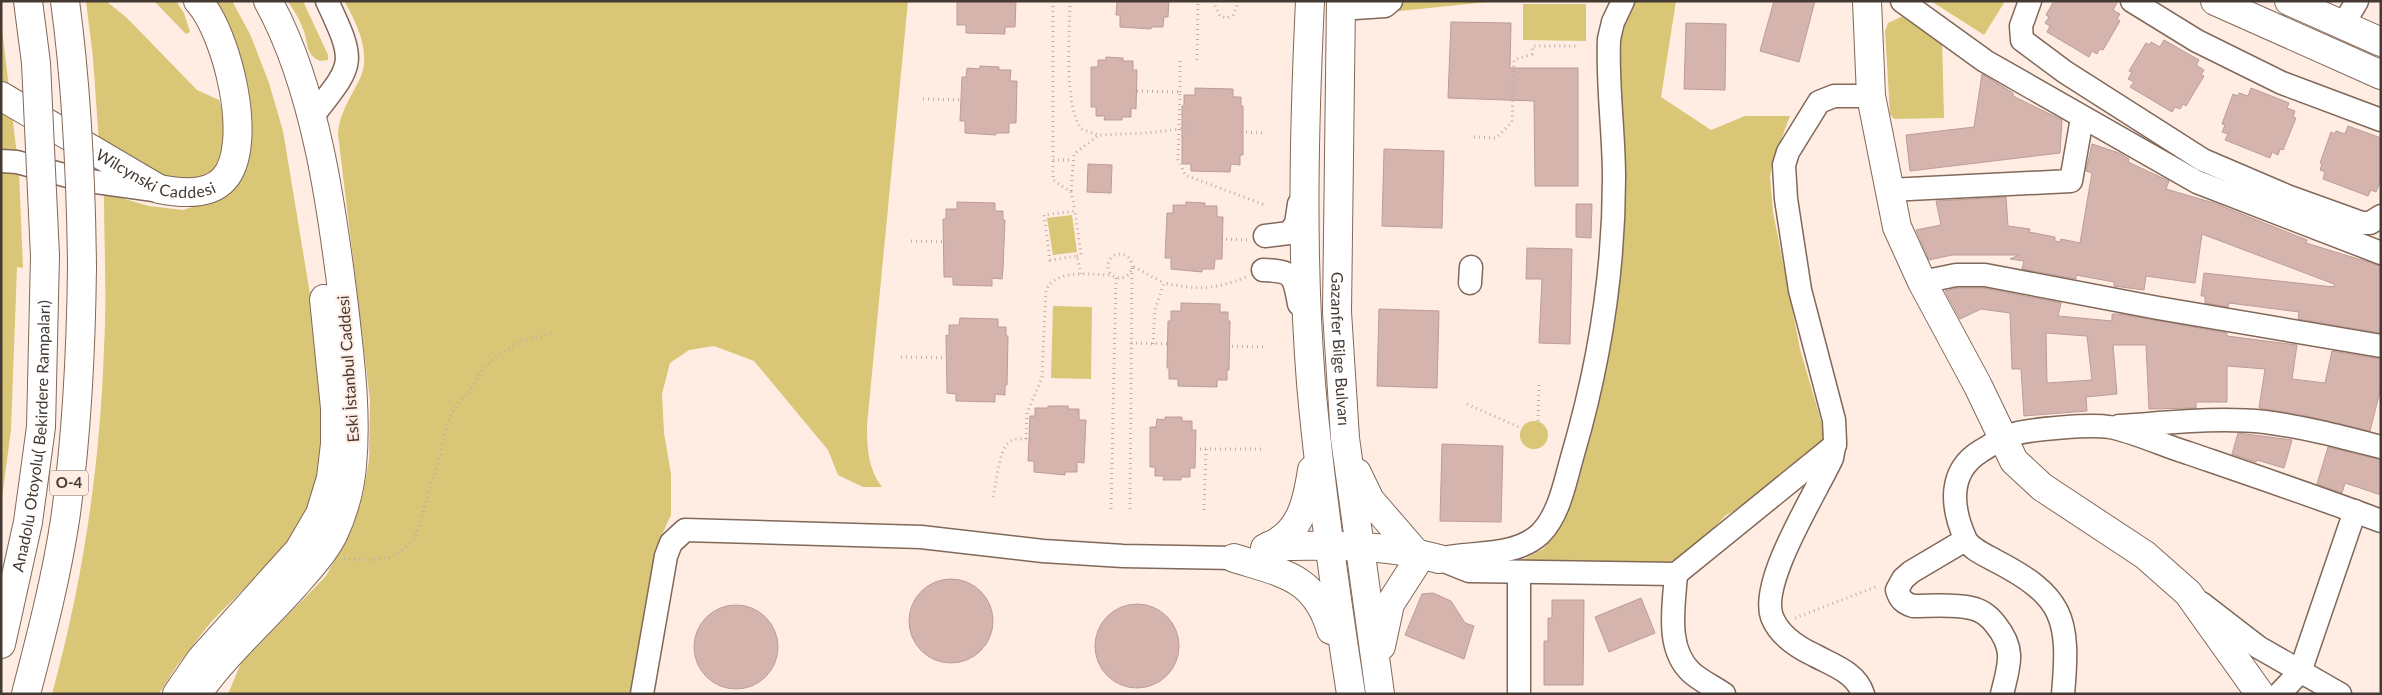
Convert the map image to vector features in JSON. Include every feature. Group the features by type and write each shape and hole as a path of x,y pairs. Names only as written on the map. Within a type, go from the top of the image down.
{"main road":[{"name":"Anadolu Otoyolu( Bekirdere Rampaları)","path":"1,644 28,522 41,427 45,256 36,64 28,1"},
{"name":"O-4","path":"26,694 48,611 65,521 81,345 80,164 73,56 65,1"},
{"name":"Wilcynski Caddesi","path":"1,96 158,189 177,193 195,192 213,187 224,179 236,151 236,107 230,70 223,46 213,24 198,1"},
{"name":"Eski İstanbul Caddesi","path":"176,694 201,659 300,550 320,514 334,463 335,408 326,307 300,138 275,56 250,1"},
{"name":"Eski İstanbul Caddesi","path":"197,694 220,664 257,627 318,558 332,537 345,505 352,467 354,424 349,344 336,241 312,117 291,53 268,1"},
{"name":"Gazanfer Bilge Bulvarı","path":"1310,1 1305,198 1311,381 1317,442"},
{"path":"1867,1 1871,96 1888,190 1897,227 1922,282 1978,386 2014,462 2026,474 2145,555 2188,594 2260,694"},
{"path":"2214,1 2381,76"},
{"path":"2289,1 2381,42"},
{"name":"Gazanfer Bilge Bulvarı","path":"1341,5 1336,276 1345,438 1378,681"},
{"path":"1345,438 1359,479 1370,500 1423,559"},
{"path":"1317,442 1330,557 1350,694"},
{"path":"1269,558 1301,517 1308,496 1317,442"},
{"path":"1234,558 1362,557 1423,559"},
{"path":"1269,558 1314,593 1320,602 1329,624 1350,694"},
{"path":"1378,681 1390,604 1423,559"}],"street":[{"path":"312,117 343,76 347,64 346,44 327,1"},
{"path":"1341,5 1385,6 1390,1"},
{"path":"1423,559 1470,553 1497,553 1531,540 1546,526 1560,501 1592,382 1607,292 1614,179 1609,38 1613,22 1623,1"},
{"path":"1902,1 1985,62 2197,182 2381,253"},
{"path":"2030,1 2021,26 2022,40 2065,72 2195,155 2287,196 2357,221 2370,223 2381,216"},
{"path":"2132,1 2196,41 2282,83 2381,120"},
{"path":"2344,25 2357,1"},
{"path":"1260,238 1290,234 1296,224 1308,91"},
{"path":"1863,694 1855,678 1808,652 1782,633 1776,626 1770,607 1775,577 1826,471 1835,445 1834,420 1800,290 1786,200 1784,165 1788,152 1819,102 1834,96 1871,96"},
{"path":"1888,190 2070,181 2082,118"},
{"path":"1,148 11,151 38,168"},
{"path":"1,161 112,186 177,193"},
{"path":"1263,270 1284,271 1294,278 1311,381"},
{"path":"1922,282 1956,275 1985,275 2158,308 2381,346"},
{"path":"2063,694 2066,640 2057,611 2030,579 1980,552 1965,540 1956,508 1954,485 1965,463 1971,457 2002,439 2024,432 2172,423 2264,422 2304,428 2381,447"},
{"path":"2108,427 2381,521"},
{"path":"1423,559 1469,570 1519,573 1676,574 1835,445"},
{"path":"2279,694 2300,672 2355,511"},
{"path":"642,694 666,556 671,543 685,530 921,536 1044,551 1123,556 1234,558"},
{"path":"1965,540 1911,572 1903,579 1897,590 1899,597 1904,603 1914,606 1971,608 1984,612 2009,645 2009,657 2002,694"},
{"path":"1519,573 1519,694"},
{"path":"1676,574 1674,629 1677,651 1681,660 1694,675 1724,694"},
{"path":"2188,594 2258,647 2340,694"}],"path":[{"path":"1053,1 1053,180 1071,192"},
{"path":"1070,1 1069,78 1073,110 1082,129 1099,135 1160,132 1178,128 1189,128"},
{"path":"1196,60 1198,1"},
{"path":"1213,1 1220,16 1227,18 1233,15 1239,1"},
{"path":"1474,137 1496,138 1512,122 1514,60 1532,54 1532,46 1578,46"},
{"path":"1180,60 1178,159 1185,175 1265,205"},
{"path":"1136,91 1180,92"},
{"path":"923,99 967,100"},
{"path":"1240,132 1265,133"},
{"path":"1081,274 1078,256 1081,255 1071,192 1072,160 1080,148 1099,135"},
{"path":"1053,160 1072,160"},
{"path":"1075,211 1044,215 1050,260 1078,256"},
{"path":"1221,239 1260,238"},
{"path":"911,241 951,242"},
{"path":"1111,509 1114,276 1108,265 1115,255 1126,256 1132,266 1130,509"},
{"path":"1026,439 1027,413 1042,378 1046,290 1048,284 1058,278 1081,274 1127,276 1132,266"},
{"path":"1132,266 1164,282 1186,287 1212,288 1225,286 1263,270"},
{"path":"1153,344 1154,310 1164,282"},
{"path":"318,558 371,560 392,557 406,550 415,538 441,453 444,432 457,405 469,392 482,371 498,355 520,342 554,332"},
{"path":"1131,343 1176,344"},
{"path":"1227,346 1263,347"},
{"path":"902,357 954,358"},
{"path":"1538,421 1539,382"},
{"path":"1466,404 1521,428"},
{"path":"993,497 1003,449 1008,442 1035,439"},
{"path":"1195,449 1263,449"},
{"path":"1204,510 1206,449"},
{"path":"1776,626 1884,583"}],"shaded area":[{"path":"86,1 106,1 127,18 197,90 219,100 224,127 218,172 187,190 99,143 93,58"},
{"path":"154,1 176,1 184,13 190,32 186,34"},
{"path":"214,1 232,1 250,34 269,83 283,131 309,288 322,422 320,476 312,500 286,546 211,622 176,667 159,694 52,694 73,609 81,566 99,436 105,329 104,193 149,206 183,210 220,198 234,182"},
{"path":"288,1 303,1 328,55 328,60 320,61 311,55 302,25"},
{"path":"344,1 908,1 867,425 871,465 882,487 863,487 838,475 828,450 754,361 714,346 689,350 670,363 662,394 664,433 671,474 671,515 655,550 642,625 639,694 228,694 241,663 326,576 351,530 363,494 369,460 370,400 338,134 344,111 361,76 364,67 364,57 361,37"},
{"path":"1361,1 1498,1 1360,15"},
{"path":"1634,1 1676,1 1661,97 1711,130 1745,116 1790,116 1773,161 1770,176 1773,212 1800,349 1824,431 1822,441 1808,455 1744,506 1726,515 1695,548 1658,567 1496,566 1524,559 1543,549 1554,536 1579,478 1594,424 1617,302 1626,179 1618,50 1619,30"},
{"path":"1931,1 2001,1 2004,3 1984,35"},
{"path":"1523,4 1586,4 1586,41 1523,40"},
{"path":"1901,17 1908,18 1942,37 1944,118 1894,119 1890,114 1885,31 1888,23"},
{"path":"1,21 19,172 23,268 17,267 11,430 1,505"},
{"path":"1072,215 1077,252 1053,255 1047,218"},
{"path":"1053,306 1092,307 1091,379 1051,378"},
{"path":"1534,421 1544,425 1548,435 1544,445 1534,449 1524,445 1520,435 1524,425"}],"building":[{"path":"957,1 1016,1 1015,27 1005,27 1005,34 966,33 966,25 957,25"},
{"path":"1117,1 1169,1 1168,17 1164,17 1163,27 1151,27 1151,29 1120,27 1120,15 1116,15"},
{"path":"1774,1 1815,1 1799,62 1760,51"},
{"path":"2054,1 2118,1 2113,10 2120,14 2117,19 2120,21 2103,50 2100,49 2097,54 2092,51 2089,57 2047,32 2050,26 2045,23 2049,17 2046,15"},
{"path":"1451,22 1511,23 1510,68 1578,68 1578,186 1535,186 1534,101 1448,98"},
{"path":"1686,23 1726,24 1725,90 1684,89"},
{"path":"2164,40 2199,60 2196,65 2204,70 2201,75 2204,76 2186,106 2183,104 2180,109 2175,107 2172,112 2130,87 2134,82 2128,79 2132,72 2129,71 2146,43 2150,45 2151,42 2160,47"},
{"path":"1106,57 1123,58 1123,61 1133,61 1133,70 1137,70 1136,109 1131,108 1131,117 1122,117 1122,120 1104,120 1105,116 1096,116 1096,107 1091,107 1091,67 1098,67 1098,60 1106,60"},
{"path":"980,66 999,67 999,70 1011,70 1010,81 1017,81 1016,123 1009,123 1009,133 996,133 996,135 965,133 965,121 960,121 962,77 966,77 967,68 980,69"},
{"path":"1982,74 2013,93 2013,96 2062,120 2060,153 1910,171 1906,135 1974,127"},
{"path":"1195,88 1233,89 1233,97 1241,97 1241,106 1243,106 1243,155 1240,155 1240,165 1231,164 1230,172 1191,171 1191,164 1182,164 1182,106 1184,106 1184,95 1195,95"},
{"path":"2251,88 2289,103 2287,108 2295,111 2293,117 2296,118 2283,150 2280,149 2278,155 2272,152 2270,158 2225,140 2228,134 2222,132 2225,125 2222,124 2233,94 2238,96 2239,93 2248,96"},
{"path":"2348,126 2381,138 2381,179 2376,192 2371,190 2368,196 2323,179 2325,172 2320,170 2322,164 2320,163 2331,132 2335,134 2336,131 2345,134"},
{"path":"2092,144 2119,153 2129,159 2128,162 2169,181 2166,189 2214,203 2307,240 2306,243 2381,266 2381,333 2298,319 2299,312 2229,303 2228,307 2205,303 2205,296 2201,296 2204,273 2334,287 2334,284 2202,234 2195,283 2146,276 2144,290 2114,286 2114,282 2076,275 2076,279 2022,269 2024,261 2010,259 2019,255 1952,255 1929,260 1916,230 1941,225 1936,201 2006,197 2008,226 2030,229 2029,232 2055,237 2055,241 2060,242 2061,239 2080,243 2092,173 2086,171"},
{"path":"1384,149 1444,151 1442,228 1382,226"},
{"path":"1088,164 1112,165 1111,193 1087,192"},
{"path":"957,202 995,203 995,211 1003,211 1003,220 1005,220 1002,279 992,278 992,286 953,285 953,277 944,277 943,219 946,219 946,209 957,209"},
{"path":"1186,202 1205,203 1205,206 1217,206 1217,217 1223,217 1222,259 1215,259 1214,269 1202,269 1202,272 1171,269 1171,258 1165,258 1167,213 1173,213 1173,205 1186,205"},
{"path":"1576,204 1592,204 1591,238 1576,237"},
{"path":"1527,248 1572,249 1570,344 1539,343 1542,279 1526,279"},
{"path":"1957,288 1984,288 2061,303 2058,316 2112,321 2112,314 2120,314 2227,333 2227,336 2297,345 2292,379 2325,383 2332,351 2381,359 2381,387 2370,431 2311,417 2259,408 2265,369 2227,366 2227,402 2196,402 2196,408 2149,409 2146,345 2113,345 2117,394 2086,397 2087,411 2024,416 2021,369 2012,369 2010,313 1981,309 1960,319 1945,291","holes":["2046,333 2087,336 2092,380 2047,383"]},
{"path":"1181,303 1220,304 1220,312 1228,312 1228,321 1230,321 1229,370 1227,370 1227,380 1217,380 1217,387 1178,386 1178,379 1169,379 1169,368 1167,368 1168,321 1171,321 1171,311 1181,311"},
{"path":"1379,309 1439,311 1437,388 1377,386"},
{"path":"960,318 998,319 998,327 1006,327 1006,336 1008,336 1007,385 1005,385 1005,395 995,394 995,402 956,401 956,394 947,393 946,335 949,336 949,325 959,325"},
{"path":"1048,406 1068,406 1068,409 1079,409 1079,420 1086,420 1084,463 1077,462 1077,472 1065,472 1065,475 1034,472 1034,461 1028,461 1030,416 1035,416 1035,408 1048,408"},
{"path":"1165,417 1182,417 1182,421 1192,421 1192,430 1196,430 1195,468 1190,468 1190,477 1181,477 1181,480 1163,480 1164,476 1155,476 1155,467 1150,467 1150,427 1156,427 1157,419 1165,420"},
{"path":"2238,433 2292,440 2284,468 2232,454"},
{"path":"1442,444 1503,446 1501,522 1440,521"},
{"path":"2328,447 2381,460 2381,495 2345,483 2342,493 2317,484"},
{"path":"951,579 967,582 986,598 990,605 993,621 990,637 974,656 967,660 951,663 935,660 916,644 912,637 909,621 912,605 928,586 935,582"},
{"path":"1433,593 1451,601 1465,623 1474,626 1464,659 1405,635 1422,594"},
{"path":"1641,598 1655,633 1609,652 1595,617"},
{"path":"1552,600 1584,600 1583,685 1544,685 1544,641 1548,641 1548,618 1552,618"},
{"path":"1137,604 1153,607 1172,623 1176,630 1179,646 1176,662 1160,681 1153,685 1137,688 1121,685 1102,669 1098,662 1095,646 1098,630 1114,611 1121,607"},
{"path":"736,605 752,608 771,624 775,631 778,647 775,663 759,682 752,686 736,689 720,686 701,670 697,663 694,647 697,631 713,612 720,608"}]}
